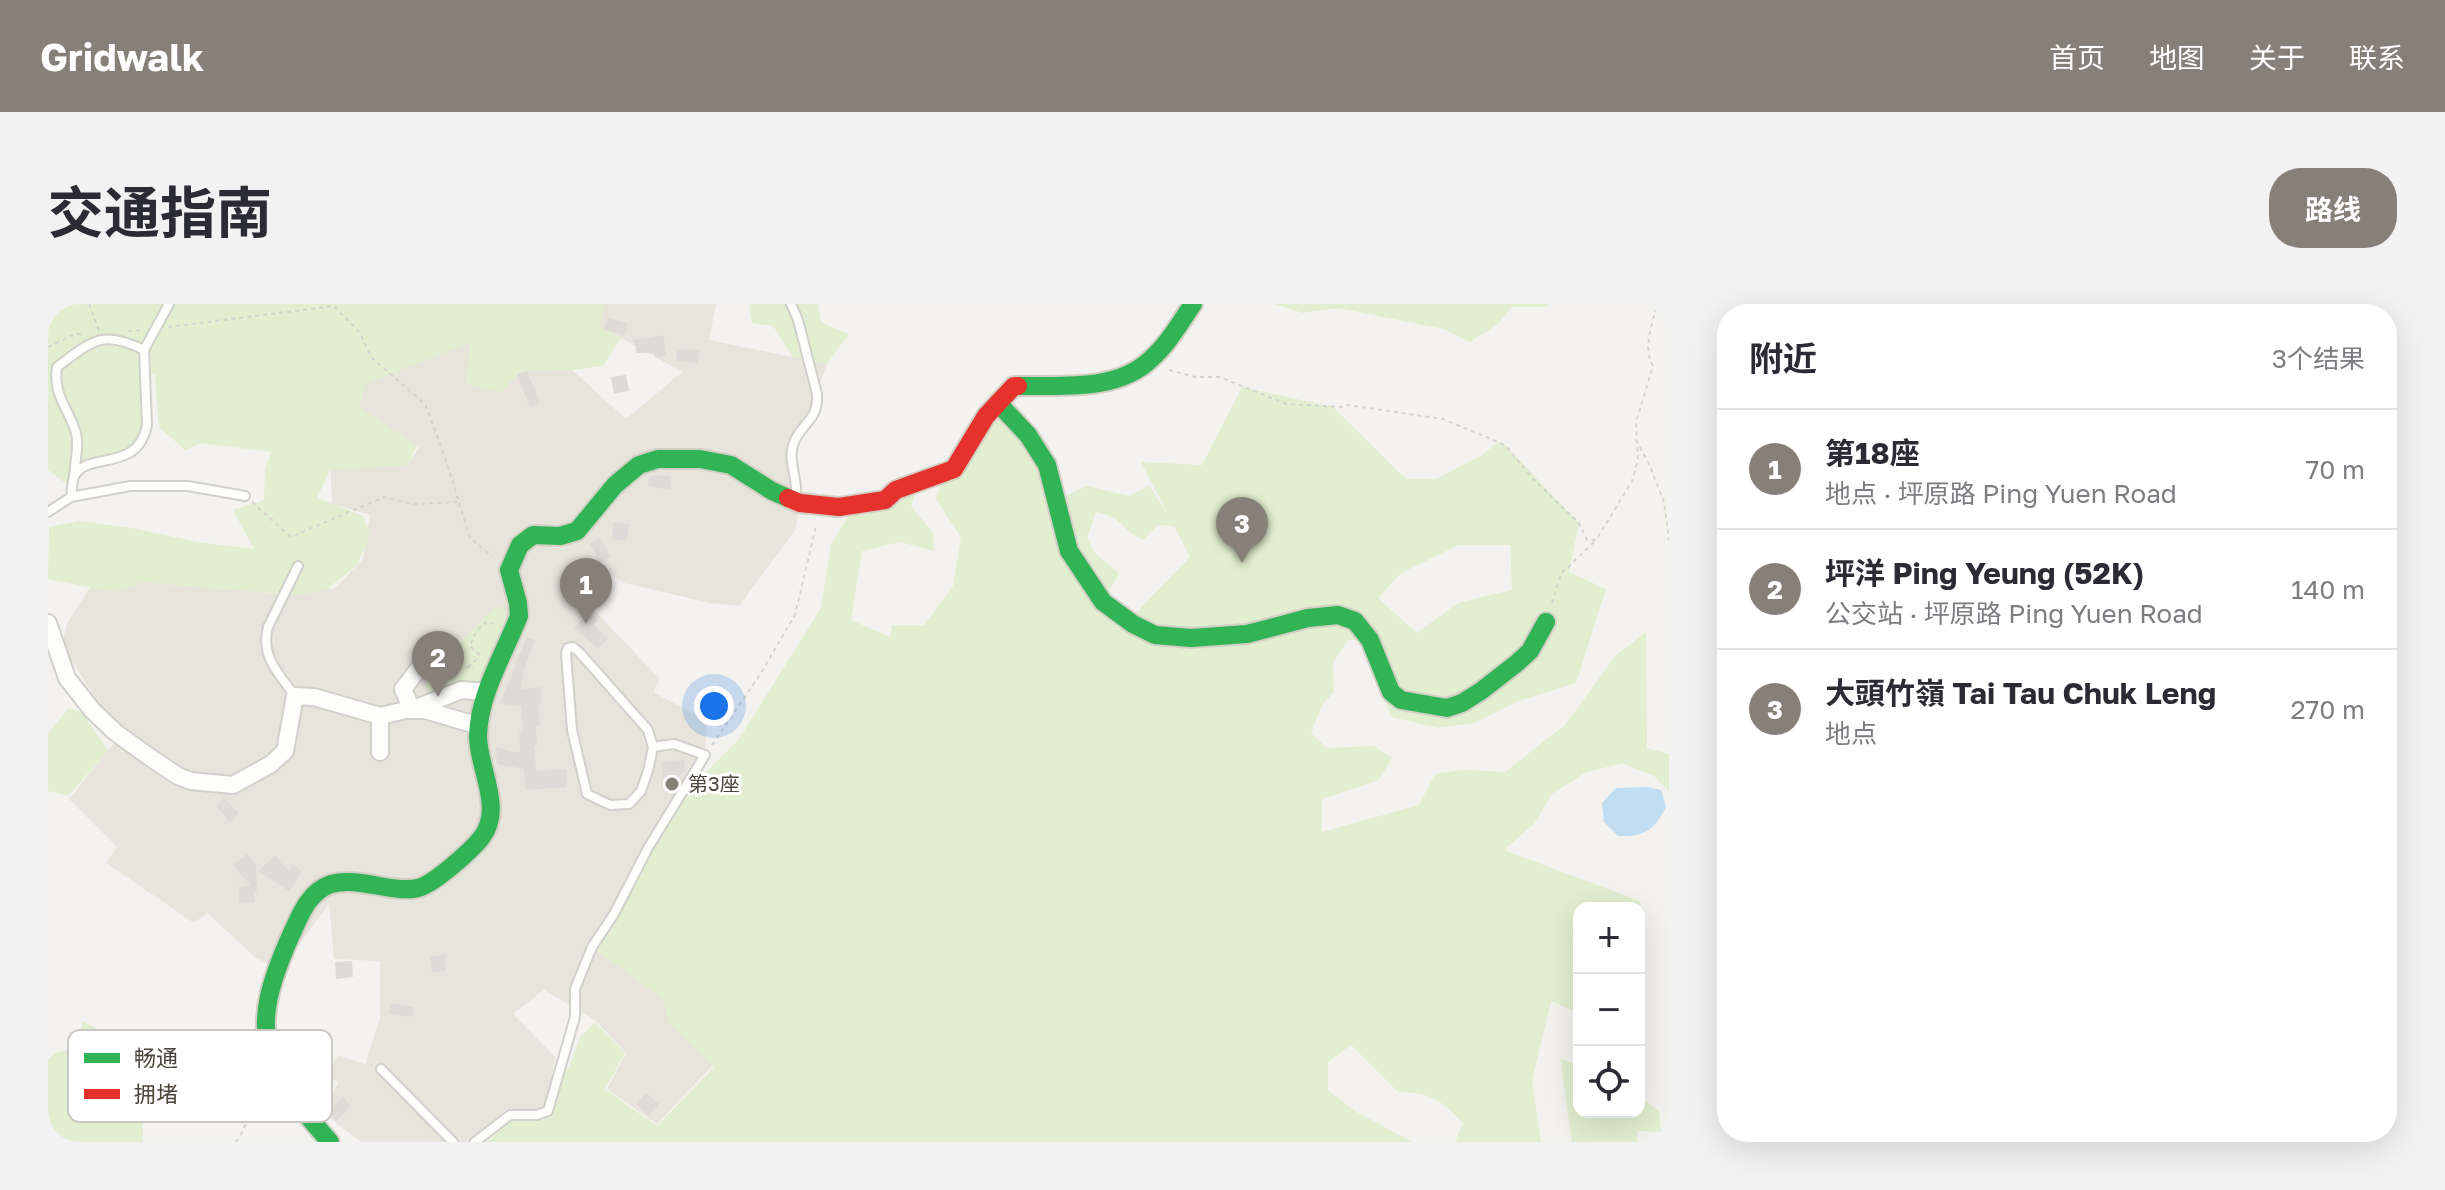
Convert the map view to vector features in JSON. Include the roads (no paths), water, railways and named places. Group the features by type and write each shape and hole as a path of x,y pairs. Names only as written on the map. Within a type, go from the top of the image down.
{"street":[{"path":"266,1030 264,1018 271,980 303,909 319,890 352,883 405,889 427,885 482,837 489,826 479,726 487,692 519,616 509,570 516,550 526,539 533,535 560,536 577,531 621,479 639,465 652,460 693,458 724,463 795,501 839,507 885,500 896,490 954,469 986,416 1014,386 1113,381 1143,366 1193,304"},
{"path":"998,403 1028,435 1047,465 1069,551 1103,602 1133,624 1155,635 1191,638 1247,634 1308,618 1338,615 1355,621 1370,640 1391,692 1401,700 1447,708 1481,691 1517,663 1530,651 1546,622"},
{"path":"48,623 67,678 92,710 139,750 191,781 233,785 271,764 285,751 295,696 314,697 380,716 425,710 479,726"},
{"path":"412,710 403,689 436,646"},
{"path":"412,710 461,690 487,692"},
{"path":"380,716 380,752"},
{"path":"312,1122 330,1142"}],"lane":[{"path":"74,477 82,468 123,457 145,437 144,350 169,304"},
{"path":"791,304 798,320 818,403 816,412 796,438 792,450 797,488 795,501"},
{"path":"71,497 77,432 62,404 55,380 57,367 104,336 123,340 144,350"},
{"path":"48,512 71,497 130,486 188,486 245,496"},
{"path":"295,696 266,652 265,637 298,566"},
{"path":"573,647 580,653 648,730 653,747 641,791 629,804 610,805 587,794 572,730 568,648 573,647"},
{"path":"475,1142 510,1115 537,1115 548,1111 575,1017 575,989 592,947 705,755 674,744 653,747"},
{"path":"381,1069 453,1142"}],"water":[{"path":"1648,787 1661,790 1666,807 1662,815 1653,827 1642,833 1618,836 1604,822 1602,803 1616,788"}],"place":[{"name":"大頭竹嶺 Tai Tau Chuk Leng","path":"1242,563"},
{"name":"第18座","path":"586,624"},
{"name":"坪洋 Ping Yeung (52K)","path":"438,697"},
{"name":"第3座","path":"672,784"}]}
